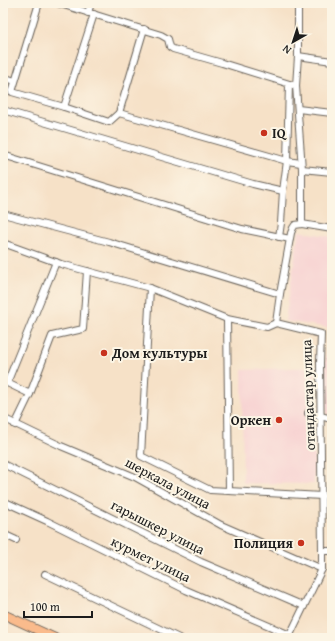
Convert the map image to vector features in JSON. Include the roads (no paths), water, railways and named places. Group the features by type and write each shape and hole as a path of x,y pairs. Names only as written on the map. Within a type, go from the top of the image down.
{"main road":[{"path":"3,614 55,638"}],"street":[{"path":"39,3 12,92 109,122 119,112 144,29"},
{"path":"60,3 161,35 168,39 172,49 222,62 296,86"},
{"path":"64,107 91,13 91,3"},
{"path":"298,3 298,56 296,86 301,166 298,225"},
{"path":"298,56 332,60"},
{"path":"3,77 15,80"},
{"path":"279,237 287,161 289,84"},
{"path":"298,109 332,113"},
{"path":"3,110 253,184 283,191"},
{"path":"119,112 301,166 332,172"},
{"path":"3,155 242,229 290,240"},
{"path":"3,214 109,242 280,294"},
{"path":"3,243 56,262 150,288 227,320 266,327 276,322 293,228 298,225 332,228"},
{"path":"30,394 5,382 56,262"},
{"path":"15,425 30,394 52,336 83,329 87,271"},
{"path":"150,288 141,456 210,490 322,496"},
{"path":"227,320 229,491"},
{"name":"отандастар улица","path":"276,322 321,334 322,569"},
{"path":"308,413 332,419"},
{"name":"шеркала улица","path":"3,418 61,446 135,477 221,525 322,569"},
{"name":"гарышкер улица","path":"3,464 201,562 304,606"},
{"name":"курмет улица","path":"3,501 186,590 289,636"},
{"path":"3,534 16,540"},
{"path":"322,551 332,551"},
{"path":"289,636 322,569"},
{"path":"45,574 179,638"}],"place":[{"name":"IQ","path":"264,133"},
{"name":"Дом культуры","path":"104,353"},
{"name":"Оркен","path":"279,420"},
{"name":"Полиция","path":"301,543"}]}
